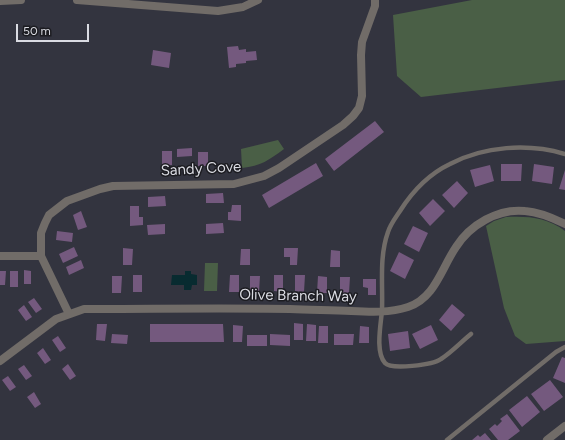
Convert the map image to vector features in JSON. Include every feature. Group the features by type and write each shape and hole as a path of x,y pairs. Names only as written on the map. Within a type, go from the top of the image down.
{"street":[{"path":"0,1 21,0"},
{"path":"77,0 218,11 243,7 258,0"},
{"name":"Sandy Cove","path":"69,314 41,256 41,233 44,223 50,215 67,201 113,186 234,184 264,176 279,168 343,125 359,108 362,96 362,42 375,6 375,0"},
{"name":"Olive Branch Way","path":"0,361 56,319 84,309 291,309 382,312 407,307 418,303 429,294 456,247 466,233 479,223 498,215 524,210 565,224"},
{"path":"0,256 41,256"},
{"path":"548,440 565,426"}],"lane":[{"path":"471,334 441,360 434,363 390,366 385,363 381,354 379,341 382,312 383,250 388,230 409,197 429,178 449,164 474,154 498,149 549,149 565,154"},
{"path":"447,440 556,352 565,347"}],"shaded area":[{"path":"472,0 565,0 565,80 421,97 397,76 393,15"},
{"path":"278,140 284,149 264,162 254,166 242,168 241,149"},
{"path":"506,217 537,218 558,226 565,231 565,341 526,344 515,336 504,308 486,226 494,221"},
{"path":"205,263 218,263 217,291 204,291"},
{"path":"185,271 191,271 191,274 197,275 197,285 192,285 191,290 184,290 184,285 171,285 172,275 185,275"}],"building":[{"path":"238,46 239,50 246,49 246,52 256,51 257,60 246,61 246,63 236,64 236,67 229,68 227,47"},
{"path":"153,50 171,53 169,68 151,65"},
{"path":"375,121 384,132 334,171 325,159"},
{"path":"192,148 192,156 177,157 177,149"},
{"path":"162,151 172,151 172,165 162,165"},
{"path":"198,152 208,152 208,166 198,166"},
{"path":"316,163 323,176 269,208 262,195"},
{"path":"501,164 522,164 521,181 501,181"},
{"path":"534,164 554,167 552,184 532,181"},
{"path":"490,165 494,181 475,187 470,170"},
{"path":"565,170 565,190 559,189"},
{"path":"457,181 468,193 454,208 442,195"},
{"path":"223,193 224,203 206,203 206,194"},
{"path":"165,196 166,206 148,207 148,197"},
{"path":"433,199 445,211 430,226 419,213"},
{"path":"232,205 241,205 241,221 228,220 228,212 231,212"},
{"path":"130,206 139,206 139,217 143,217 143,225 130,226"},
{"path":"81,211 87,227 78,230 73,215"},
{"path":"223,223 224,233 206,234 206,224"},
{"path":"165,224 165,234 148,235 147,225"},
{"path":"413,226 428,233 419,252 404,244"},
{"path":"57,231 73,233 72,242 56,240"},
{"path":"74,247 78,256 63,263 59,254"},
{"path":"123,248 133,249 132,265 123,265"},
{"path":"284,248 298,248 297,265 290,265 290,257 284,257"},
{"path":"241,249 250,249 250,265 240,265"},
{"path":"331,250 340,251 340,267 330,267"},
{"path":"399,252 414,260 405,279 390,271"},
{"path":"81,260 84,268 69,275 66,267"},
{"path":"24,270 31,271 31,284 24,284"},
{"path":"0,271 6,271 5,285 0,285"},
{"path":"10,271 18,271 18,287 10,287"},
{"path":"133,275 142,275 142,292 133,292"},
{"path":"230,275 239,275 239,292 229,292"},
{"path":"274,275 283,275 283,292 274,291"},
{"path":"295,275 305,275 304,292 295,291"},
{"path":"112,276 122,276 121,293 112,293"},
{"path":"250,276 260,276 259,292 250,292"},
{"path":"318,276 327,277 327,293 317,293"},
{"path":"340,277 350,277 349,293 340,293"},
{"path":"363,279 376,279 376,295 368,295 368,288 363,287"},
{"path":"34,298 42,309 36,313 28,302"},
{"path":"452,304 465,315 451,331 439,320"},
{"path":"24,305 32,317 26,321 18,310"},
{"path":"294,323 303,324 303,340 294,340"},
{"path":"97,324 107,324 105,341 96,340"},
{"path":"150,324 223,324 224,342 150,342"},
{"path":"307,324 316,325 316,341 306,341"},
{"path":"233,325 243,326 242,342 233,342"},
{"path":"431,325 438,340 420,349 412,334"},
{"path":"319,326 328,326 328,343 318,343"},
{"path":"360,326 369,327 369,343 359,343"},
{"path":"408,331 410,348 390,351 388,334"},
{"path":"112,334 128,335 127,344 111,343"},
{"path":"270,334 290,335 290,346 270,345"},
{"path":"334,334 354,334 353,345 334,345"},
{"path":"247,335 267,335 267,346 247,346"},
{"path":"58,336 66,348 60,352 52,340"},
{"path":"43,348 51,360 45,364 37,353"},
{"path":"562,357 565,358 565,383 553,378"},
{"path":"68,364 76,376 70,380 62,369"},
{"path":"24,365 32,376 26,380 18,369"},
{"path":"8,376 16,387 10,391 2,380"},
{"path":"550,380 563,397 544,411 531,394"},
{"path":"34,392 41,404 35,408 27,397"},
{"path":"527,396 540,412 522,427 509,410"},
{"path":"507,414 520,431 508,440 498,440 489,429 495,424 497,426 502,421 500,419"},
{"path":"485,433 491,440 472,440 478,435 480,437"}]}
